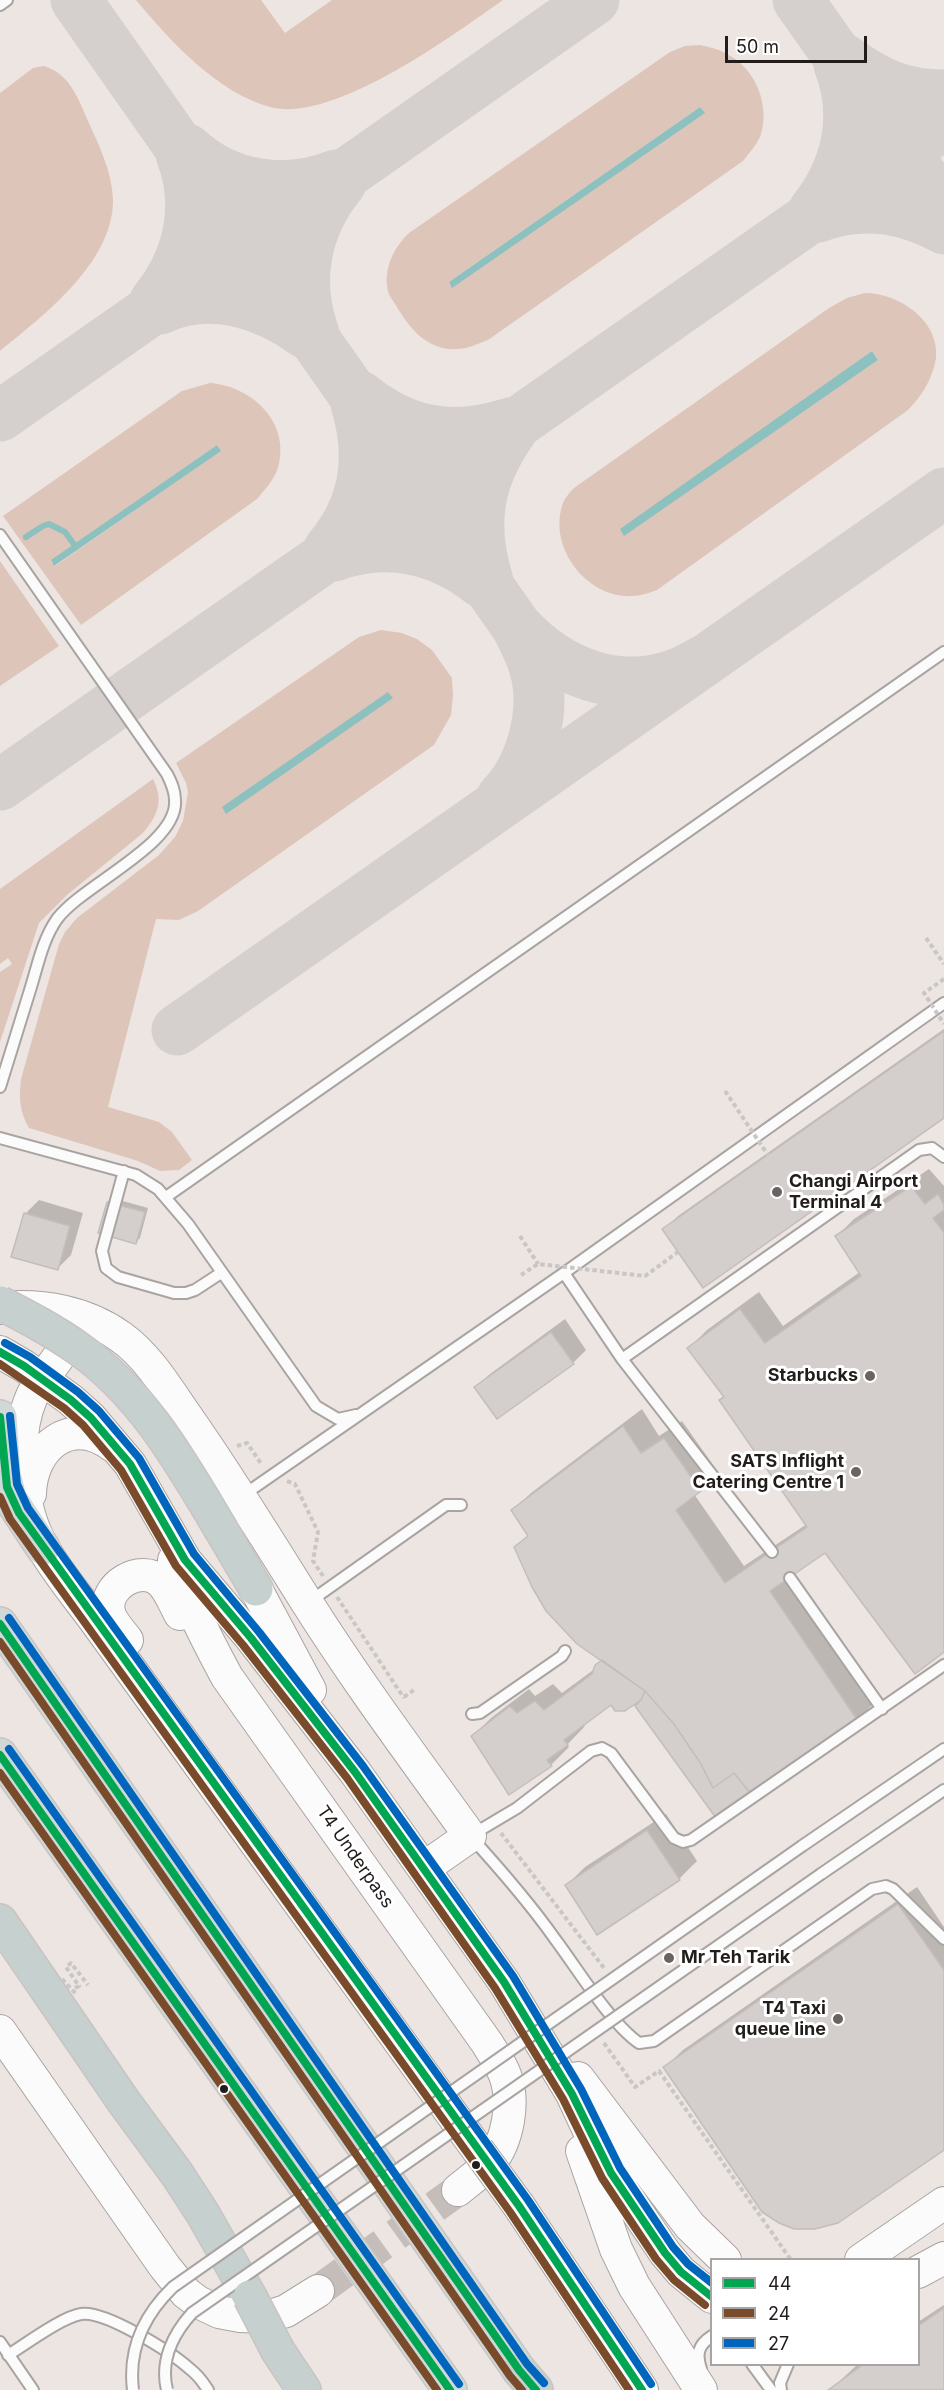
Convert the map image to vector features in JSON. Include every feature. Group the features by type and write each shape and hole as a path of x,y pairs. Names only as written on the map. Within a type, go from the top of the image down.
{"highway":[{"path":"0,1306 73,1345 139,1404 176,1454 256,1589"},
{"path":"0,1417 4,1474 10,1498 43,1548"},
{"path":"0,1624 529,2383"},
{"path":"0,1755 450,2390"},
{"path":"0,1921 177,2175 250,2297 278,2351 304,2390"}],"main road":[{"path":"0,1306 51,1308 97,1323 121,1337 156,1373 241,1497 363,1687 470,1836 424,1869"},
{"path":"97,1323 85,1326 77,1332 42,1379 32,1396 26,1414 22,1435 24,1484 29,1513 43,1548 519,2206 642,2390"},
{"path":"0,1352 42,1379 91,1418 130,1464 185,1560 202,1583 251,1638 355,1772 504,1982 690,2226 724,2258"},
{"path":"29,1513 30,1489 39,1460 48,1447 57,1440 84,1432 102,1438 116,1448"},
{"name":"T4 Underpass","path":"159,1514 184,1592 227,1677 487,2043 505,2074 509,2092 509,2110 501,2144 492,2161 458,2190"},
{"path":"196,1759 140,1658 111,1618 109,1604 118,1586 129,1577 142,1574 154,1576 160,1581 180,1614 227,1677"},
{"path":"256,1589 355,1772"},
{"path":"256,1589 363,1687"},
{"path":"504,1982 572,2094 611,2173 642,2221 664,2253 681,2272 710,2296"},
{"path":"0,2031 165,2267 186,2293 219,2312 267,2317 286,2311 318,2291"},
{"path":"542,2046 587,2163 616,2249 650,2314 705,2385"},
{"path":"862,2258 944,2203"},
{"path":"920,2271 944,2258"}],"lane":[{"path":"0,5 7,0"},
{"path":"0,535 167,774 176,802 167,828 155,840 76,900 57,919 45,942 0,1087"},
{"path":"166,1197 944,652"},
{"path":"241,1497 564,1273 944,1003"},
{"path":"0,1138 124,1171 149,1182 166,1197 188,1224 316,1406 338,1419 350,1418 364,1412"},
{"path":"622,1359 919,1150 932,1148 944,1157"},
{"path":"124,1171 102,1251 102,1259 106,1268 118,1277 174,1293 195,1290 222,1273"},
{"path":"564,1273 622,1359 772,1552"},
{"path":"307,1603 446,1505 461,1505"},
{"path":"790,1578 882,1709"},
{"path":"472,1714 480,1713 566,1651"},
{"path":"944,1665 691,1840 683,1842 675,1838 611,1753 602,1749 591,1751 517,1808 470,1836 523,1894 599,1999 631,2037 639,2043 654,2041 872,1889 886,1887 893,1889 944,1939"},
{"path":"133,2390 133,2357 138,2335 153,2309 173,2287 944,1749"},
{"path":"167,2390 165,2367 171,2345 178,2329 192,2313 944,1790"},
{"path":"8,2355 70,2317 89,2313 109,2318 176,2358 200,2378 208,2390"},
{"path":"705,2385 697,2357 698,2350 710,2337"},
{"path":"0,2342 33,2390"},
{"path":"753,2366 771,2390"},
{"path":"781,2390 780,2383 787,2366"}],"path":[{"path":"926,938 944,964"},
{"path":"944,979 924,993 944,1024"},
{"path":"724,1091 768,1155"},
{"path":"520,1236 538,1264"},
{"path":"521,1275 538,1264 645,1276 678,1252"},
{"path":"404,1697 414,1690"},
{"path":"79,1986 66,1966 71,1963 88,1985"},
{"path":"62,1979 76,1994"}],"shaded area":[{"path":"136,0 261,0 285,33 332,0 503,0 424,54 391,73 358,90 326,102 296,109 270,107 251,100 214,78 196,64 164,32"},
{"path":"700,45 727,54 745,68 758,88 763,111 761,134 756,145 743,161 488,340 465,348 447,349 421,337 408,323 392,299 387,283 388,267 394,252 409,233 670,52 685,46","holes":["700,107 704,113 452,287 449,282"]},
{"path":"44,66 67,81 81,104 108,169 113,199 110,222 102,244 73,285 55,304 0,351 0,93 33,68"},
{"path":"865,293 891,298 914,311 931,332 935,344 935,365 926,386 908,410 657,590 633,596 609,593 595,586 583,576 572,564 560,534 563,503 572,490 829,308 847,298","holes":["872,351 878,360 624,535"]},
{"path":"210,383 239,391 252,398 272,420 278,433 281,448 276,474 257,499 81,625 3,516 182,391","holes":["217,445 220,451 55,566 51,561"]},
{"path":"0,561 59,646 0,686"},
{"path":"381,630 402,633 417,639 432,650 452,678 451,715 434,745 198,911 179,920 156,919 108,1107 159,1122 172,1132 192,1160 179,1170 160,1171 138,1161 29,1128 20,1104 21,1079 59,944 65,932 77,918 159,855 175,837 183,821 188,792 176,763 359,637"},
{"path":"153,779 158,794 158,808 143,833 67,895 39,923 0,1042 0,972 12,964 8,958 0,964 0,889"}],"water":[{"path":"700,107 705,113 452,288 449,282"},
{"path":"872,351 878,360 624,536 620,529"},
{"path":"217,445 221,451 54,566 51,560"},
{"path":"388,692 393,698 226,814 222,807"}],"building":[{"name":"Changi Airport Terminal 4","path":"944,1031 944,1118 703,1288 662,1229"},
{"name":"SATS Inflight Catering Centre 1","path":"911,1186 925,1204 938,1194 944,1205 944,1210 933,1218 944,1233 944,1652 915,1674 825,1553 770,1591 858,1721 752,1795 734,1773 713,1788 701,1764 674,1724 645,1691 577,1644 546,1611 514,1547 528,1536 511,1510 623,1426 641,1453 664,1438 701,1491 676,1510 725,1583 807,1527 719,1400 724,1397 687,1348 740,1309 765,1343 861,1276 835,1236"},
{"path":"107,1202 145,1212 136,1244 98,1233"},
{"path":"24,1213 70,1226 58,1270 11,1257"},
{"path":"551,1332 574,1364 497,1419 474,1387"},
{"path":"602,1660 645,1691 641,1700 625,1711 615,1711 611,1705 564,1740 568,1745 547,1760 552,1766 509,1795 471,1736 510,1706 517,1713 535,1701 544,1710 592,1674 595,1665"},
{"path":"645,1691 674,1724 701,1764 713,1788 734,1773 752,1795 716,1818 635,1706"},
{"path":"647,1830 680,1880 597,1935 565,1885"},
{"name":"T4 Taxi queue line","path":"898,1904 944,1970 944,2150 838,2223 815,2229 794,2229 762,2212 663,2067"},
{"path":"944,2308 944,2390 828,2390 861,2366 920,2366 920,2325"}],"waterway":[{"path":"26,537 49,524 65,532 76,547"}],"taxiway":[{"path":"76,0 517,627 552,657 571,668 612,681 656,680 679,673 708,658"},
{"path":"0,416 594,0"},
{"path":"798,0 944,207"},
{"path":"844,59 868,75 891,86 915,93 944,95"},
{"path":"814,210 835,177 846,141 849,122 848,103 839,65"},
{"path":"0,785 944,124"},
{"path":"187,149 220,172 258,184 297,185 336,175"},
{"path":"155,301 176,268 188,231 191,212 190,193 181,154"},
{"path":"314,334 305,294 307,255 319,218 341,183"},
{"path":"818,217 850,209 882,209 898,211 944,229"},
{"path":"160,309 179,302 198,299 235,301 272,313 305,333"},
{"path":"360,396 395,419 432,430 470,432 510,423"},
{"path":"329,549 351,516 362,480 364,443 356,404"},
{"path":"488,581 479,540 481,502 492,465 513,429"},
{"path":"177,1030 944,493"},
{"path":"334,556 373,547 411,549 447,561 481,582"},
{"path":"502,797 522,769 529,753 538,717 538,682 534,666 517,627"}],"tunnel":[{"path":"318,2291 458,2190"}],"transit line":[{"name":"27","path":"5,1343 30,1357 78,1392 99,1411 139,1458 194,1554 259,1632 363,1766 513,1976 581,2089 620,2168 673,2247 688,2264 710,2281"},
{"name":"44","path":"0,1352 24,1366 71,1400 91,1418 130,1464 185,1560 251,1638 355,1772 504,1982 572,2094 611,2173 665,2253 681,2272 710,2295"},
{"name":"24","path":"0,1364 64,1408 83,1425 121,1470 176,1566 243,1645 347,1778 495,1988 563,2099 602,2178 656,2259 674,2280 705,2305"},
{"name":"27","path":"10,1416 17,1484 28,1508 528,2200 651,2384"},
{"name":"44","path":"0,1417 7,1487 19,1513 519,2206 642,2390"},
{"name":"24","path":"0,1497 10,1519 510,2212 629,2390"},
{"name":"27","path":"9,1618 527,2364 544,2383"},
{"name":"44","path":"0,1624 519,2370 536,2390"},
{"name":"24","path":"0,1642 510,2376 522,2390"},
{"name":"27","path":"9,1749 459,2384"},
{"name":"44","path":"0,1755 450,2390"},
{"name":"24","path":"0,1773 437,2390"}],"place":[{"name":"Changi Airport Terminal 4","path":"777,1192"},
{"name":"Starbucks","path":"870,1376"},
{"name":"SATS Inflight Catering Centre 1","path":"856,1472"},
{"name":"Mr Teh Tarik","path":"669,1958"},
{"name":"T4 Taxi queue line","path":"838,2019"}]}
